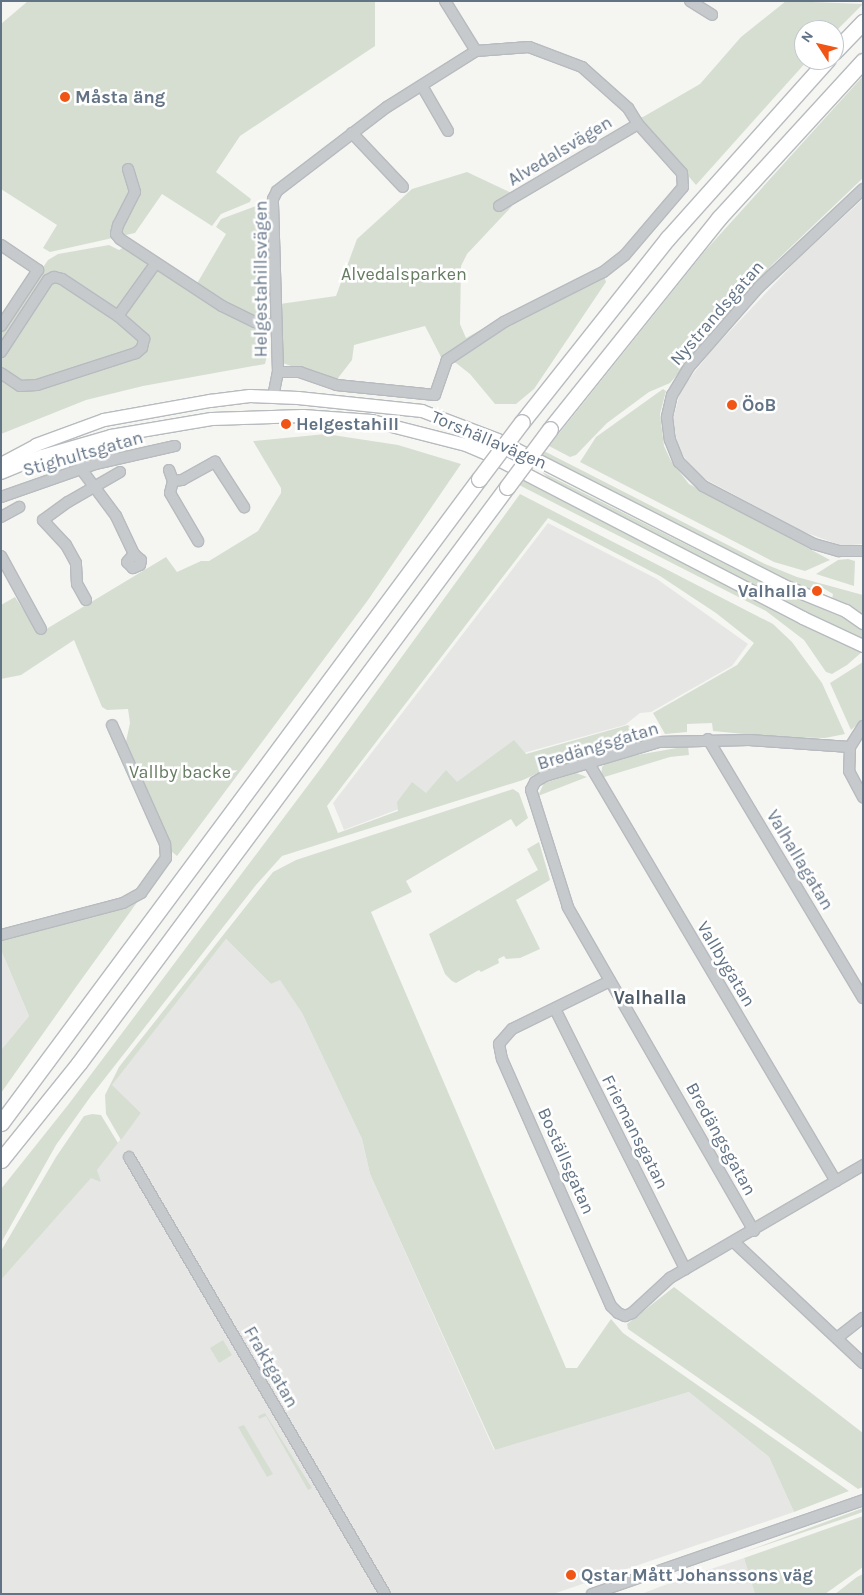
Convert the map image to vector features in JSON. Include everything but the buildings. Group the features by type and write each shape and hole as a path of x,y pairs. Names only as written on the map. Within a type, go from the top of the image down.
{"highway":[{"path":"844,42 863,22"},
{"path":"1,1160 79,1063 550,429 719,218 863,61"},
{"path":"1,1123 522,422 668,238 818,70"}],"main road":[{"path":"273,397 274,417"},
{"name":"Torshällavägen","path":"1,464 36,445 104,420 210,400 273,397 422,411 498,440 782,585 846,611 863,623"},
{"name":"Torshällavägen","path":"1,473 42,456 111,436 212,419 274,417 372,421 466,445 863,646"}],"street":[{"path":"446,1 476,51"},
{"path":"690,1 712,15"},
{"name":"Helgestahillsvägen","path":"273,397 278,372 273,199 277,191 352,133 476,51 529,47 562,57 582,67 608,88 628,108 638,124 682,173 683,187 625,255 610,268 504,322 448,360 435,395 337,386 300,372 278,372"},
{"path":"422,86 448,131"},
{"name":"Alvedalsvägen","path":"499,206 638,124"},
{"path":"352,133 403,186"},
{"path":"128,169 135,192 116,234 156,263 222,306 255,322 276,324"},
{"name":"Nystrandsgatan","path":"863,188 759,288 689,367 672,395 667,417 670,440 679,462 703,486 819,546 863,551"},
{"path":"1,245 38,270 1,326"},
{"path":"118,316 156,263"},
{"path":"1,352 48,280 54,277 62,279 118,316 144,339 142,348 136,352 29,387 20,386 1,373"},
{"name":"Stighultsgatan","path":"1,497 95,464 175,446"},
{"path":"173,482 182,480 215,462 244,508"},
{"path":"169,470 173,482 170,493 198,541"},
{"path":"84,472 116,516 134,554"},
{"path":"86,600 77,584 76,563 66,545 43,520 120,472"},
{"path":"1,517 18,507"},
{"path":"1,556 41,629"},
{"path":"1,935 123,903 141,893 166,858 165,844 112,725"},
{"path":"863,726 850,747 849,771 863,797"},
{"name":"Bredängsgatan","path":"754,1231 568,907 531,795 532,786 539,778 658,742 708,739 850,747"},
{"name":"Valhallagatan","path":"708,739 863,998"},
{"name":"Vallbygatan","path":"588,762 836,1181"},
{"name":"Boställsgatan","path":"610,980 505,1034 499,1052 611,1306 625,1316 685,1269"},
{"name":"Friemansgatan","path":"555,1009 685,1269"},
{"name":"Fraktgatan","path":"130,1157 385,1594"},
{"path":"685,1269 754,1231 863,1165"},
{"path":"734,1242 863,1363"},
{"path":"837,1338 863,1318"},
{"path":"592,1594 863,1500"}],"shaded area":[{"path":"863,199 863,544 842,546 799,530 696,474 678,448 673,419 681,389 712,350 797,260"},
{"path":"548,523 657,579 748,644 732,666 651,712 640,713 625,725 527,752 417,802 344,830 333,803"},
{"path":"226,939 271,984 280,979 302,1013 362,1139 370,1174 494,1450 689,1392 769,1457 794,1512 553,1594 1,1594 1,1280 91,1177 141,1113 111,1085"},
{"path":"1,950 29,1016 1,1050"},
{"path":"744,1558 755,1594 641,1594 678,1580"}],"green space":[{"path":"28,1 375,1 375,46 240,136 216,172 251,199 250,202 221,214 212,226 162,194 135,233 50,252 43,248 57,225 1,189 1,24"},
{"path":"786,1 863,4 844,23 844,20 794,20 794,70 799,70 696,185 638,117 643,117 700,84 741,37"},
{"path":"863,76 863,178 772,265 670,383 649,392 607,423 576,455 570,457 549,446 705,251"},
{"name":"Alvedalsparken","path":"467,172 514,194 512,206 467,254 461,266 460,324 466,338 537,299 541,303 603,272 606,282 534,389 516,404 495,404 470,374 456,363 442,359 425,326 354,345 352,360 335,382 280,362 280,304 336,296 357,239 412,189"},
{"path":"256,206 263,211 268,351 265,364 143,386 86,400 1,434 1,330 48,260 58,254 109,245 119,250 124,247 192,292 226,234 216,227 221,219"},
{"path":"663,389 666,391 660,414 664,446 671,461 689,484 830,560 805,571 774,562 580,462 596,437"},
{"name":"Vallby backe","path":"326,434 398,445 461,464 368,600 177,856 171,851 125,746 130,723 128,709 107,710 102,707 74,640 21,675 1,679 1,605 15,597 34,626 43,631 166,557 177,572 201,561 209,561 258,531 281,493 281,488 253,441"},
{"path":"544,451 765,564 797,577 863,595 863,617 855,609 832,599 833,594 823,588 813,584 811,590 784,579 542,455"},
{"path":"542,472 773,588 851,621 863,629 863,641 549,479"},
{"path":"522,480 863,651 847,665 832,674 826,672 804,640 766,611 519,485"},
{"path":"520,494 773,624 792,642 822,683 845,734 825,738 773,737 713,731 712,723 687,724 687,732 665,734 653,713 737,665 754,643 716,613 660,576 548,518 327,806 338,833 398,811 397,802 412,782 426,793 446,770 457,782 514,740 526,754 628,725 641,738 553,766 523,780 282,856 256,885 91,1096 56,1145 1,1243 1,1189 68,1105 321,768"},
{"path":"848,559 855,561 854,586 816,574 838,560"},
{"path":"863,662 863,719 851,730 830,683"},
{"path":"688,746 689,755 670,757 601,778 602,767 609,760"},
{"path":"576,773 587,777 538,796 544,783"},
{"path":"513,789 519,793 528,818 516,827 511,819 406,881 412,892 371,912 566,1368 577,1368 611,1319 623,1333 849,1491 794,1512 769,1457 689,1392 495,1450 370,1174 362,1139 302,1013 280,980 271,984 226,939 112,1085 141,1113 121,1140 106,1114 105,1095 119,1067 273,872 296,860"},
{"path":"539,842 550,880 516,900 540,949 520,958 506,959 504,956 498,959 499,963 481,972 479,970 456,983 452,981 445,974 429,934 538,870 527,849"},
{"path":"138,901 1,1093 1,1050 29,1016 1,950 1,940 122,908"},
{"path":"92,1114 101,1115 118,1143 97,1170 101,1182 91,1178 1,1280 1,1251 56,1157 84,1116"},
{"path":"674,1287 863,1433 863,1487 858,1489 628,1329 627,1324"},
{"path":"223,1340 232,1355 219,1363 210,1348"},
{"path":"265,1413 312,1488 308,1490 266,1416 259,1419 258,1416"},
{"path":"244,1425 273,1474 267,1477 238,1427"},
{"path":"863,1508 863,1512 739,1554"},
{"path":"863,1516 863,1567 825,1594 755,1594 744,1558"},
{"path":"863,1574 863,1594 835,1594 857,1577"}],"place":[{"name":"Måsta äng","path":"65,97"},
{"name":"ÖoB","path":"732,405"},
{"name":"Helgestahill","path":"286,424"},
{"name":"Valhalla","path":"817,591"},
{"name":"Qstar Mått Johanssons väg","path":"571,1575"}],"district":[{"name":"Valhalla","path":"650,999"}]}
